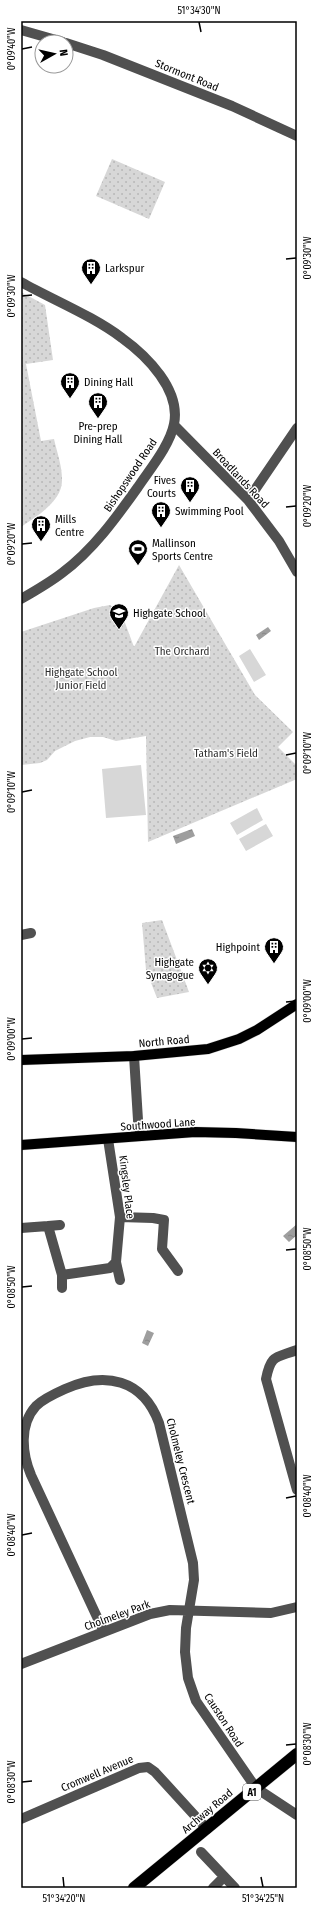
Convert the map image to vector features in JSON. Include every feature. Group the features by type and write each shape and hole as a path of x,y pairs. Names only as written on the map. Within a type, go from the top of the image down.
{"highway":[{"name":"Archway Road","path":"134,1888 297,1754"}],"main road":[{"name":"North Road","path":"21,1060 134,1056 208,1049 229,1043 257,1030 297,1004"},
{"name":"Southwood Lane","path":"21,1145 208,1132 297,1137"}],"street":[{"path":"21,30 35,34"},
{"name":"Stormont Road","path":"74,46 103,55 232,106 297,136"},
{"path":"21,282 122,337 143,356 164,381 171,393 175,417 174,425"},
{"name":"Broadlands Road","path":"174,425 248,500 279,541 297,572"},
{"name":"Bishopswood Road","path":"21,599 66,570 103,534 157,458 174,425"},
{"path":"248,500 297,428"},
{"path":"21,935 31,933"},
{"path":"134,1056 139,1136"},
{"name":"Kingsley Place","path":"108,1139 120,1217 116,1262 120,1280"},
{"path":"120,1217 153,1218 164,1220 162,1250 178,1271"},
{"path":"21,1228 60,1225"},
{"path":"48,1226 62,1275 62,1288"},
{"path":"62,1275 110,1268 116,1262"},
{"path":"297,1350 275,1357 268,1368 266,1379 297,1490"},
{"name":"Cholmeley Crescent","path":"104,1632 31,1475 25,1460 23,1445 26,1425 30,1414 37,1405 79,1383 100,1379 116,1381 128,1385 145,1397 156,1412 193,1563 194,1580 189,1611"},
{"name":"Cholmeley Park","path":"21,1664 150,1614 170,1610 271,1613 297,1608"},
{"name":"Causton Road","path":"189,1611 185,1652 188,1678 196,1701 256,1788"},
{"name":"Cromwell Avenue","path":"21,1819 139,1768 148,1767 155,1772 207,1829"},
{"path":"256,1788 297,1815"},
{"path":"201,1852 235,1888"},
{"path":"212,1888 224,1877"}],"green space":[{"path":"112,159 165,182 149,219 96,196"},
{"path":"21,292 45,305 53,360 26,364 41,441 54,439 62,479 61,487 54,501 41,513 21,527"},
{"name":"Highgate School","path":"179,565 255,695 293,732 278,747 297,766 297,779 148,842 146,736 116,741 103,737 90,737 75,741 55,751 47,760 40,763 21,765 21,632 94,608 110,605 121,612 134,647"},
{"path":"250,649 266,675 254,682 239,656"},
{"path":"141,765 146,815 106,818 102,769"},
{"path":"257,808 263,820 237,835 230,823"},
{"path":"266,824 273,836 246,851 239,839"},
{"path":"162,920 189,992 157,998 146,970 142,923"}],"water":[{"path":"268,627 271,631 259,640 256,635"},
{"path":"192,829 195,836 176,844 173,836"},
{"path":"297,1224 297,1235 289,1242 283,1236"},
{"path":"147,1330 154,1333 148,1346 142,1343"}],"place":[{"name":"Larkspur","path":"91,285"},
{"name":"Dining Hall","path":"70,399"},
{"name":"Pre-prep Dining Hall","path":"98,419"},
{"name":"Fives Courts","path":"190,503"},
{"name":"Swimming Pool","path":"161,528"},
{"name":"Mills Centre","path":"41,542"},
{"name":"Mallinson Sports Centre","path":"138,566"},
{"name":"Highgate School","path":"119,630"},
{"name":"Highpoint","path":"274,964"},
{"name":"Highgate Synagogue","path":"208,985"}],"park label":[{"name":"The Orchard","path":"182,651"},
{"name":"Highgate School Junior Field","path":"81,678"},
{"name":"Tatham's Field","path":"226,753"}]}
